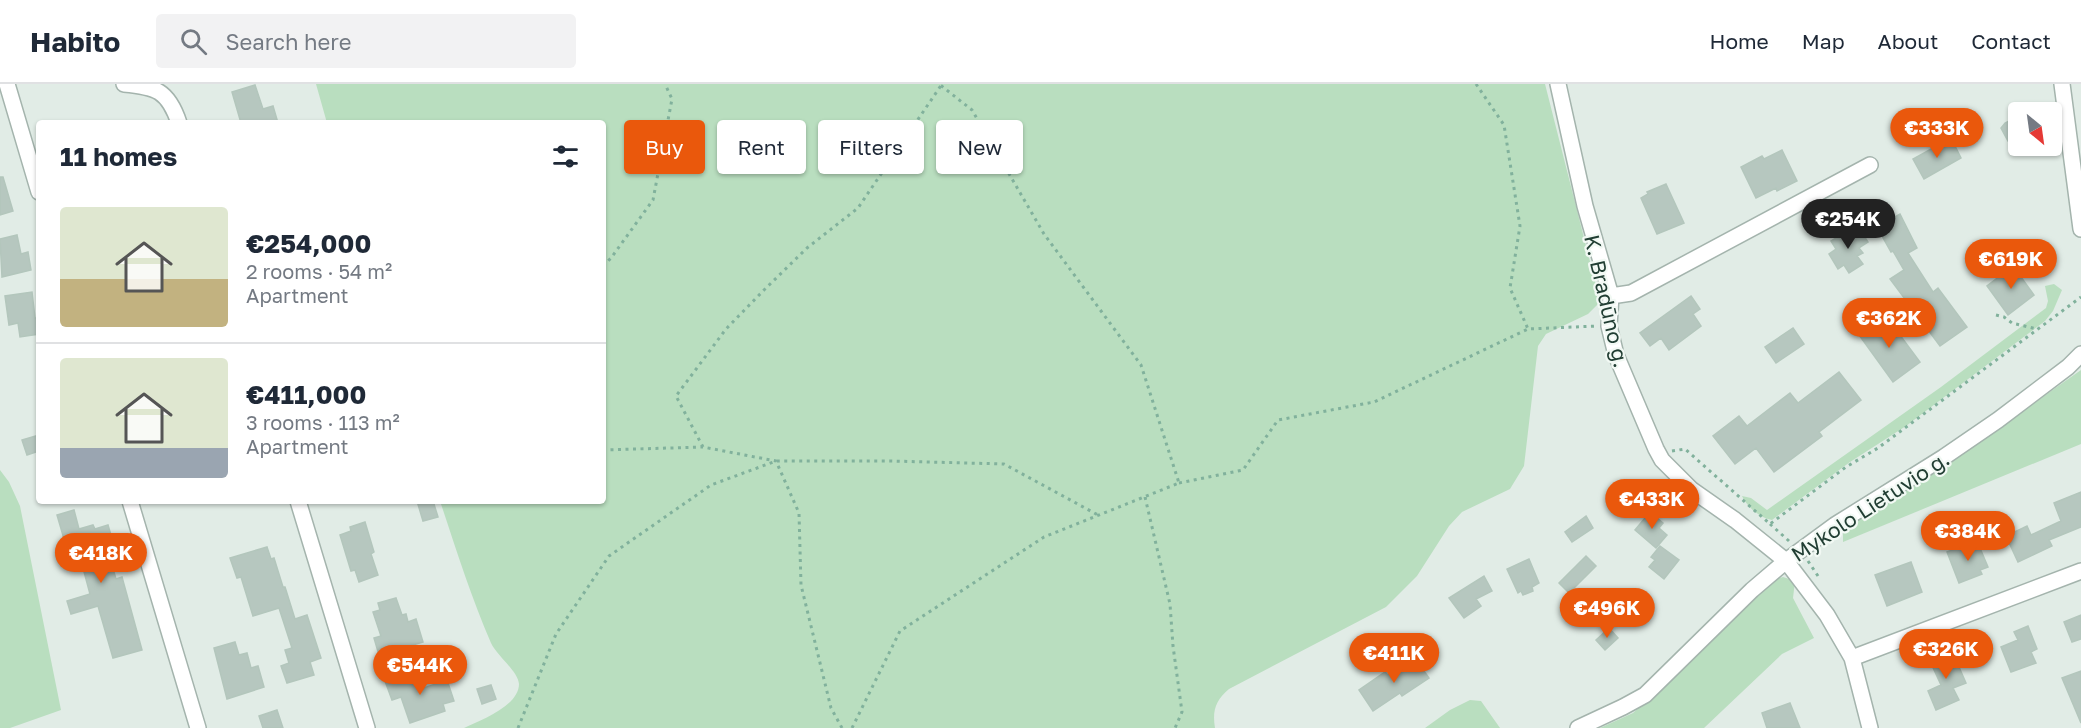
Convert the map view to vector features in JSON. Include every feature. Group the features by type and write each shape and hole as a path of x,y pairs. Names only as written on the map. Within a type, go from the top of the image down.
{"street":[{"path":"7,84 36,182"},
{"path":"124,84 150,87 164,94 178,120"},
{"name":"K. Bradūno g.","path":"1558,84 1585,206 1611,296 1609,326 1616,355 1662,460 1692,490 1735,520 1786,561 1827,615 1852,658 1870,728"},
{"path":"2063,85 2081,229"},
{"path":"1611,296 1631,293 1870,165"},
{"name":"Mykolo Lietuvio g.","path":"1578,728 1645,694 1752,590 1786,561 1835,525 1944,457 1998,420 2068,367 2081,354"},
{"path":"131,504 198,728"},
{"path":"299,504 368,728"},
{"path":"1852,658 2081,570"}],"path":[{"path":"606,263 653,200 672,99 665,84"},
{"path":"1476,84 1504,125 1520,226 1510,288 1528,329"},
{"path":"703,447 676,396 726,329 756,297 807,248 858,208 941,85 972,110 1044,234 1141,365 1179,483"},
{"path":"1685,449 1770,524 1846,467 1878,448 2081,297"},
{"path":"1996,315 2012,323 2037,329"},
{"path":"852,728 900,631 1044,537 1179,483 1243,471 1278,420 1374,402 1528,329 1609,326"},
{"path":"606,450 703,447 776,461 1004,464 1099,515"},
{"path":"518,728 556,634 609,556 711,485 776,461"},
{"path":"776,461 799,513 801,585 831,708 843,728"},
{"path":"1145,497 1170,604 1182,712 1175,728"}],"green space":[{"path":"316,84 1545,84 1598,293 1598,304 1588,314 1546,334 1538,346 1524,466 1510,489 1462,512 1449,526 1417,576 1386,607 1229,689 1216,706 1215,728 464,728 506,705 513,699 519,684 515,674 491,643 470,591 441,504 606,504 606,120 326,120"},
{"path":"2054,284 2062,290 2053,311 2045,321 1906,426 1850,462 1772,520 1759,514 1744,500 1742,496 1751,498 1767,510 1941,387 2046,308 2048,301 2045,286"},
{"path":"2081,370 2081,444 1843,542 1843,533 1848,526 1973,446"},
{"path":"0,470 9,482 20,506 61,710 10,728 0,728"},
{"path":"1783,577 1795,581 1793,598 1814,638 1782,654 1704,728 1600,728 1633,713 1751,598 1776,579"},
{"path":"1470,700 1481,701 1500,728 1425,728 1450,710"}],"building":[{"path":"255,85 263,109 273,106 277,120 240,120 232,92"},
{"path":"2008,122 2008,141 2001,128"},
{"path":"1951,138 1961,158 1924,179 1913,159"},
{"path":"1782,150 1797,181 1756,198 1741,167 1762,156 1764,159"},
{"path":"0,177 3,177 13,211 0,215"},
{"path":"1666,184 1684,223 1657,234 1641,198 1648,194 1647,192"},
{"path":"1900,214 1917,248 1908,253 1933,292 1938,288 1967,327 1940,346 1890,279 1904,270 1877,227"},
{"path":"1858,227 1868,242 1859,248 1863,253 1857,256 1863,264 1849,273 1844,265 1838,269 1829,254 1836,249 1831,241"},
{"path":"17,235 21,254 28,252 31,270 2,277 0,239"},
{"path":"2013,266 2034,295 2008,315 1987,286"},
{"path":"32,292 36,334 20,337 18,323 9,325 5,296"},
{"path":"1691,296 1700,309 1693,314 1701,326 1669,350 1661,338 1650,346 1640,333"},
{"path":"1885,315 1920,362 1893,382 1859,335"},
{"path":"1793,328 1804,344 1776,363 1765,347"},
{"path":"1839,372 1861,400 1819,432 1822,436 1774,472 1756,448 1735,464 1713,436 1739,416 1747,426 1790,393 1798,403"},
{"path":"36,436 36,452 27,455 22,440"},
{"path":"2081,492 2081,527 2049,540 2052,546 2018,562 2006,536 2027,526 2031,535 2061,521 2054,503"},
{"path":"418,504 434,504 438,517 423,521"},
{"path":"74,510 79,529 93,525 95,529 108,525 113,542 106,545 116,579 122,577 142,650 113,658 98,606 71,614 67,601 90,594 79,553 69,556 57,515"},
{"path":"1650,512 1663,523 1659,528 1667,535 1656,548 1635,530"},
{"path":"1586,516 1593,528 1572,542 1565,532"},
{"path":"365,522 378,575 359,582 355,570 351,571 340,535 351,531 350,527"},
{"path":"1977,541 1988,567 1980,570 1982,574 1959,583 1947,552"},
{"path":"1660,546 1679,560 1664,579 1649,567 1655,560 1651,557"},
{"path":"267,547 271,559 274,558 295,619 307,615 321,658 310,662 314,675 287,683 281,666 289,663 285,650 292,648 279,608 253,616 241,577 237,578 230,558"},
{"path":"1586,556 1596,566 1569,593 1559,583"},
{"path":"1529,559 1539,583 1532,587 1533,591 1523,595 1521,591 1518,593 1507,569"},
{"path":"1911,562 1922,592 1887,606 1875,575"},
{"path":"1484,576 1492,591 1476,599 1481,606 1464,618 1449,598"},
{"path":"396,598 402,615 406,614 408,622 416,619 423,642 379,655 374,638 381,636 373,612 380,610 378,603"},
{"path":"2081,615 2081,639 2072,642 2064,622"},
{"path":"2028,626 2037,649 2031,652 2036,663 2011,672 2001,647 2018,640 2014,632"},
{"path":"1609,628 1618,638 1605,650 1596,640"},
{"path":"235,642 239,655 247,653 251,668 258,666 264,687 227,699 214,648"},
{"path":"1952,651 1966,683 1953,688 1959,700 1936,710 1928,691 1941,685 1930,661"},
{"path":"1414,657 1429,678 1402,696 1400,693 1373,711 1359,690 1385,672 1388,675"},
{"path":"418,670 424,688 447,680 454,701 443,704 445,711 410,723 401,697 392,700 385,681"},
{"path":"2081,671 2081,723 2062,678"},
{"path":"491,685 496,699 482,704 477,689"},
{"path":"1790,703 1800,728 1767,728 1762,713"},
{"path":"277,710 283,728 263,728 259,716"}]}
